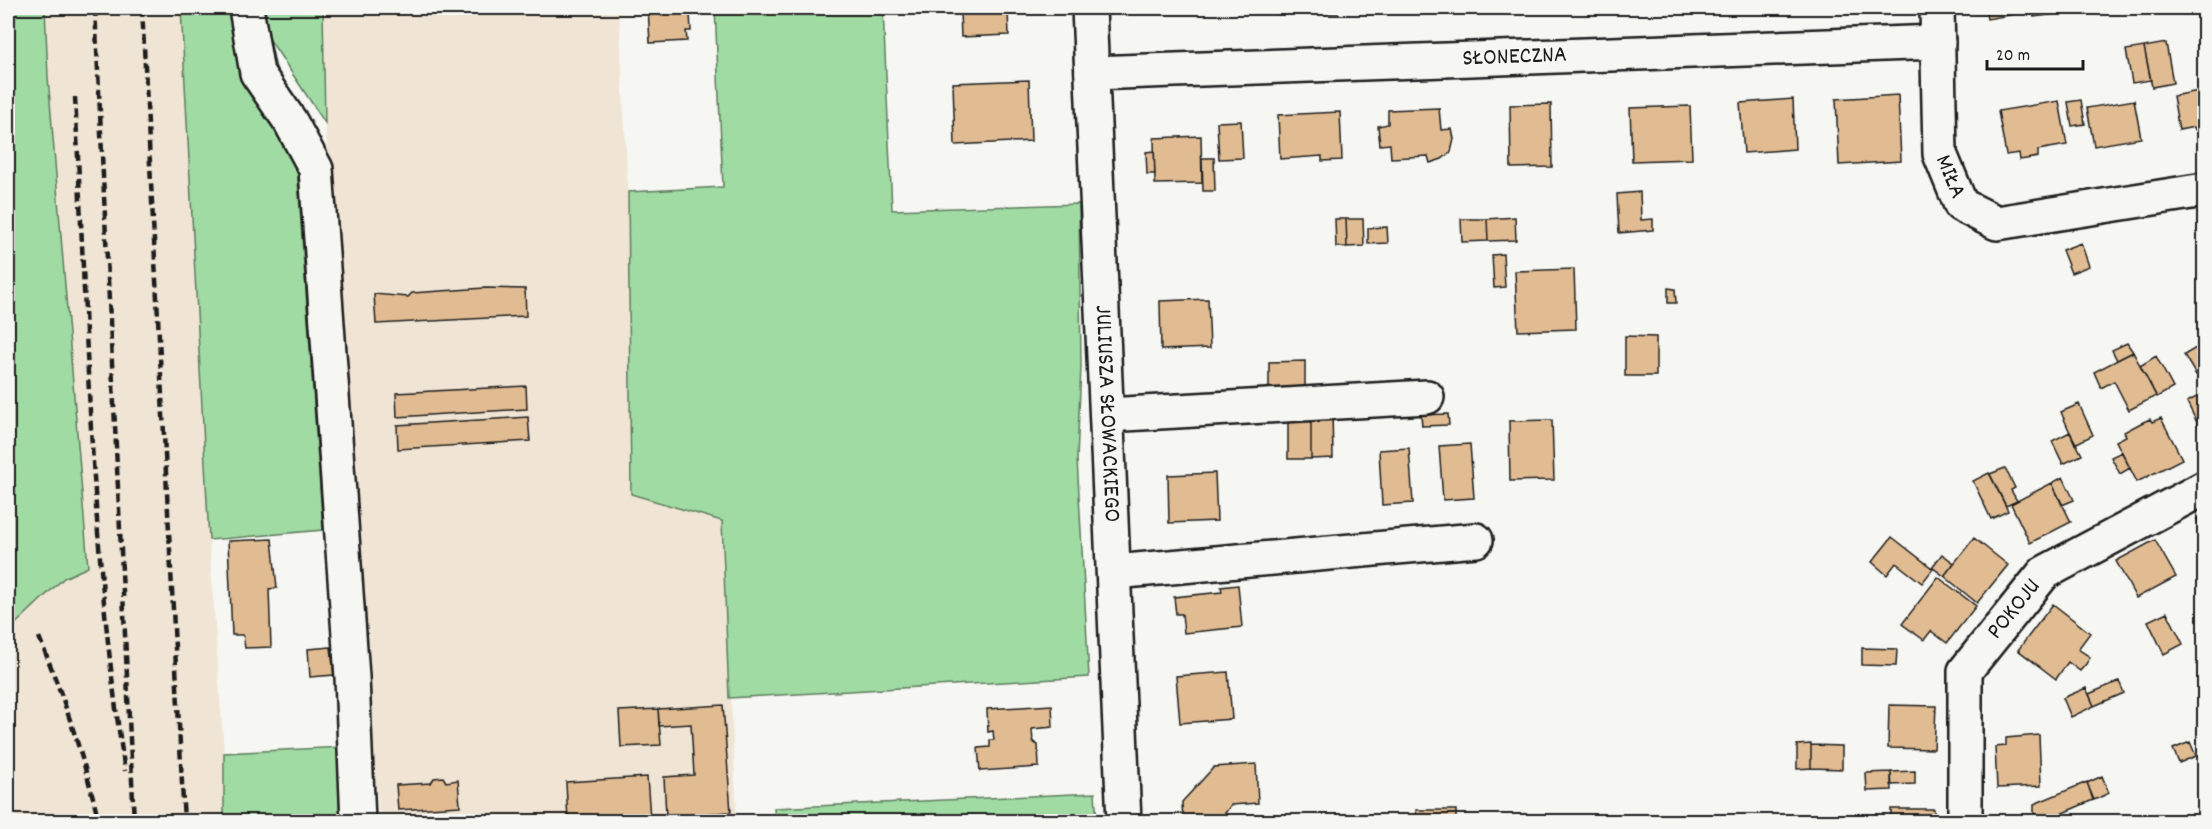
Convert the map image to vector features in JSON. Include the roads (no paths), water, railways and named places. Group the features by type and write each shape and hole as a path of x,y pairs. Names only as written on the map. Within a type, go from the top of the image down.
{"street":[{"path":"246,8 257,72 290,121 316,169 352,677 357,822"},
{"name":"JULIUSZA SŁOWACKIEGO","path":"1089,8 1124,822"},
{"name":"MIŁA","path":"1937,8 1940,154 1961,205 1997,223 2205,190"},
{"name":"SŁONECZNA","path":"1092,73 1938,42"},
{"path":"1107,415 1427,397"},
{"name":"POKOJU","path":"1965,822 1965,670 2044,573 2205,488"},
{"path":"1114,572 1476,540"}],"railway":[{"path":"95,8 134,822"},
{"path":"142,8 184,822"},
{"path":"75,97 97,520 113,688 125,771"},
{"path":"39,637 73,728 99,822"}]}
